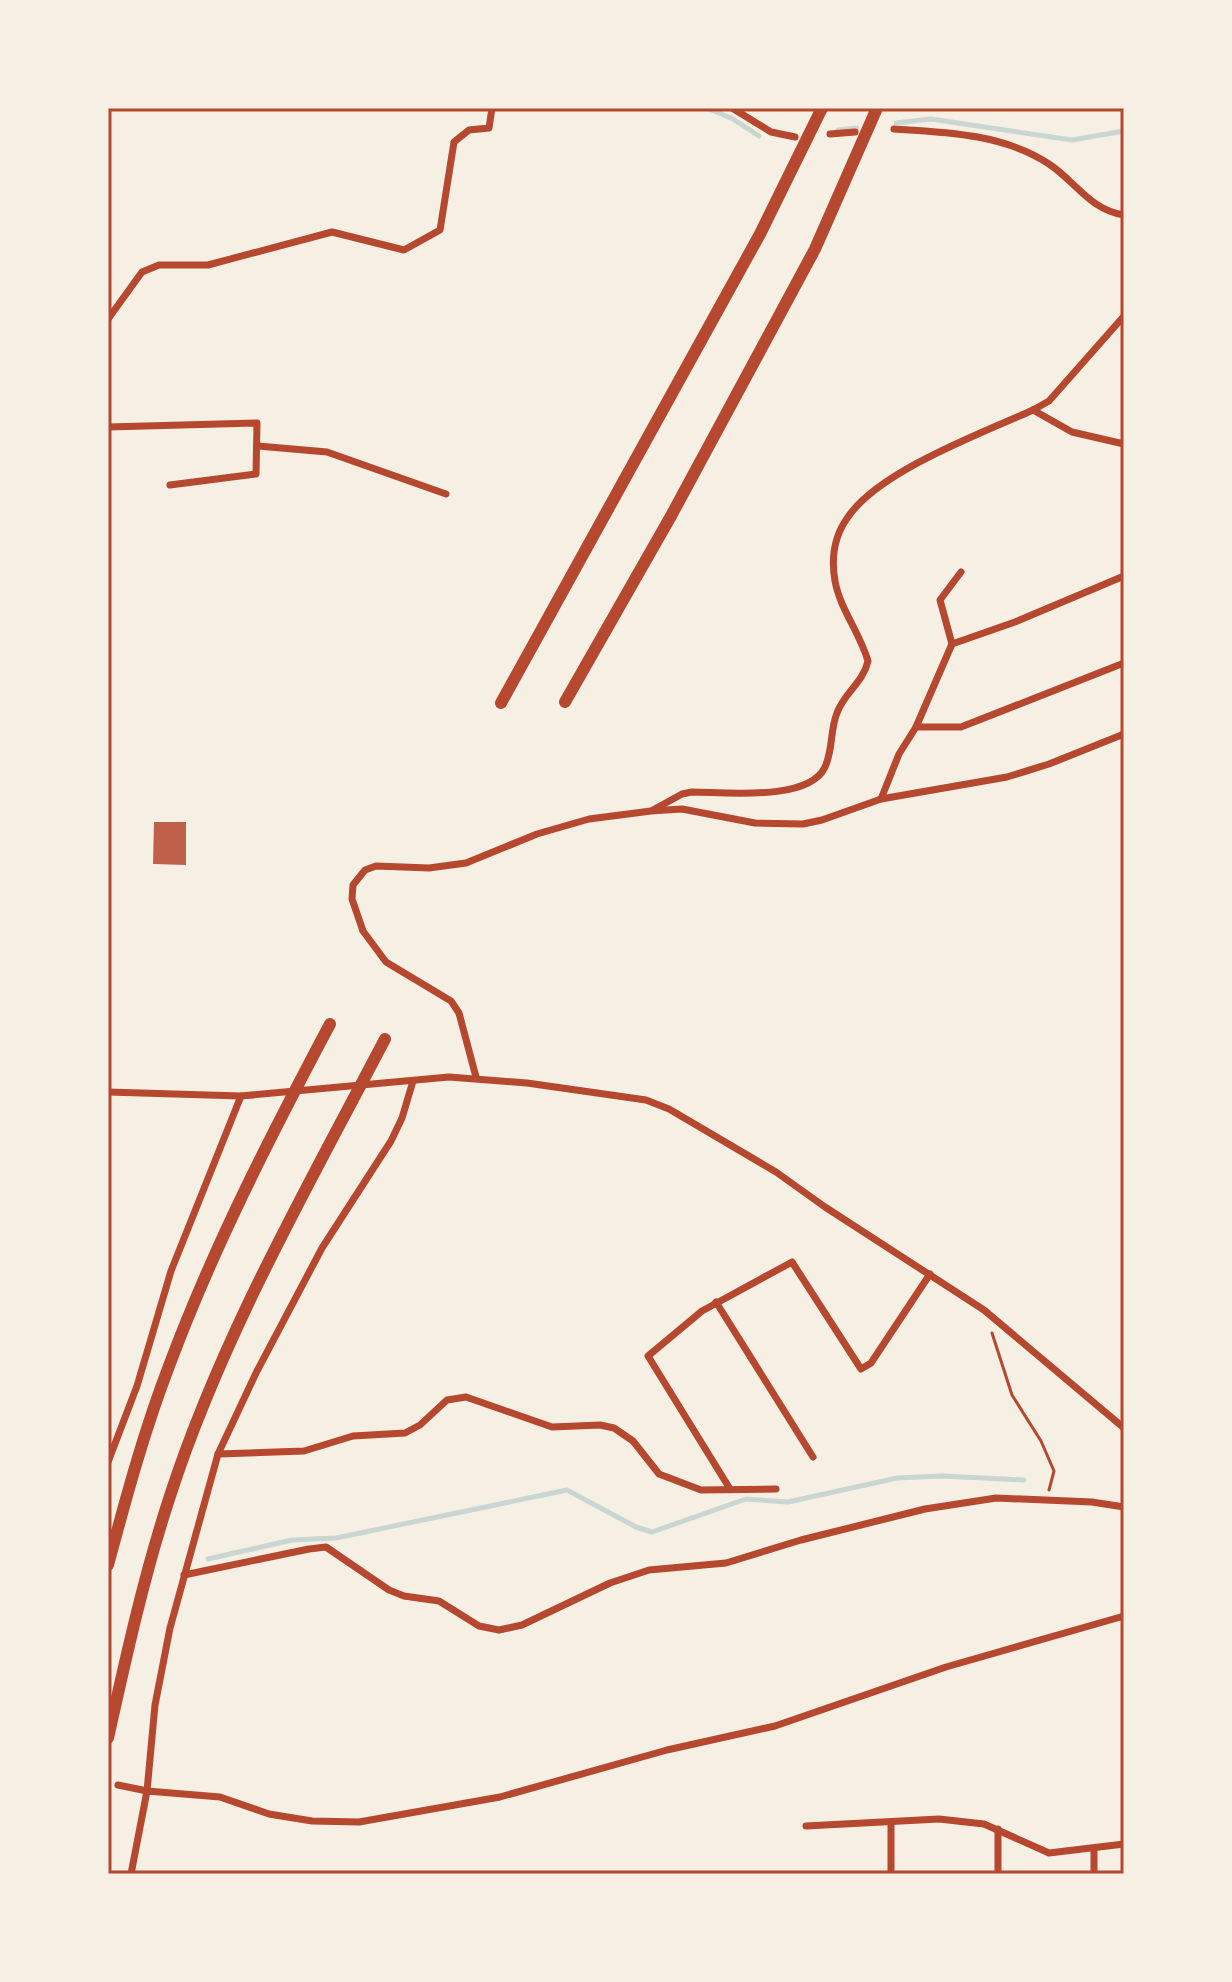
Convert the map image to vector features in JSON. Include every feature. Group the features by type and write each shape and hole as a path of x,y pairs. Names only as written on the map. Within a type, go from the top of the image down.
{"highway":[{"path":"501,703 760,234 822,108"},
{"path":"565,702 671,516 815,249 877,108"},
{"path":"108,1565 132,1473 174,1353 212,1260 260,1157 330,1024"},
{"path":"108,1738 130,1636 170,1495 207,1399 265,1267 385,1039"}],"street":[{"path":"108,319 142,272 159,265 208,265 332,232 404,250 440,230 454,142 469,130 489,128 492,108"},
{"path":"732,108 771,132 795,137"},
{"path":"894,129 937,131 1000,141 1050,165 1094,205 1124,215"},
{"path":"830,134 855,132"},
{"path":"651,811 692,792 773,792 796,788 812,782 824,770 838,709 860,681 868,661 835,582 833,556 837,535 843,525 865,498 884,484 925,460 1049,401 1124,316"},
{"path":"1033,410 1072,432 1124,444"},
{"path":"108,427 257,423 256,474 170,485"},
{"path":"258,446 327,452 446,494"},
{"path":"881,799 952,644 940,600 961,572"},
{"path":"952,644 1015,622 1124,576"},
{"path":"916,727 961,727 1124,663"},
{"path":"476,1077 459,1013 451,1001 398,970 379,954 363,931 354,911 353,885 365,870 376,866 429,868 466,863 537,834 589,819 651,811 682,809 779,825 822,820 881,799 1007,777 1124,734"},
{"path":"108,1092 241,1096 476,1077 646,1100 669,1109 776,1172 984,1310 1124,1428"},
{"path":"131,1874 147,1791 155,1705 184,1575 218,1454 257,1371 322,1248 391,1141 402,1118 413,1081"},
{"path":"108,1462 137,1386 171,1271 241,1096"},
{"path":"730,1489 648,1356 702,1311 792,1262 861,1369 871,1363 930,1274"},
{"path":"716,1302 813,1457"},
{"path":"218,1454 304,1451 353,1436 405,1433 420,1425 447,1400 466,1397 552,1427 600,1425 614,1428 633,1441 659,1474 701,1490 776,1489"},
{"path":"184,1575 326,1547 389,1590 404,1596 439,1601 479,1626 499,1630 522,1625 610,1583 649,1570 726,1563 801,1540 925,1509 996,1498 1092,1502 1124,1507"},
{"path":"118,1785 147,1791 220,1797 269,1814 312,1821 359,1822 485,1800 667,1750 775,1726 946,1667 1124,1616"},
{"path":"806,1826 939,1819 984,1824 1049,1853 1124,1844"},
{"path":"891,1823 891,1874"},
{"path":"998,1829 998,1874"},
{"path":"1094,1849 1094,1874"}],"path":[{"path":"984,1310 1012,1395 1041,1441 1054,1471 1051,1484"}],"building":[{"path":"154,822 186,822 186,865 153,864"}],"waterway":[{"path":"707,108 733,119 759,136"},
{"path":"896,123 931,119 1072,140 1124,131"},
{"path":"838,130 857,128"},
{"path":"208,1559 292,1540 336,1538 567,1490 636,1527 652,1532 746,1499 788,1502 897,1478 942,1476 1024,1480"}]}
